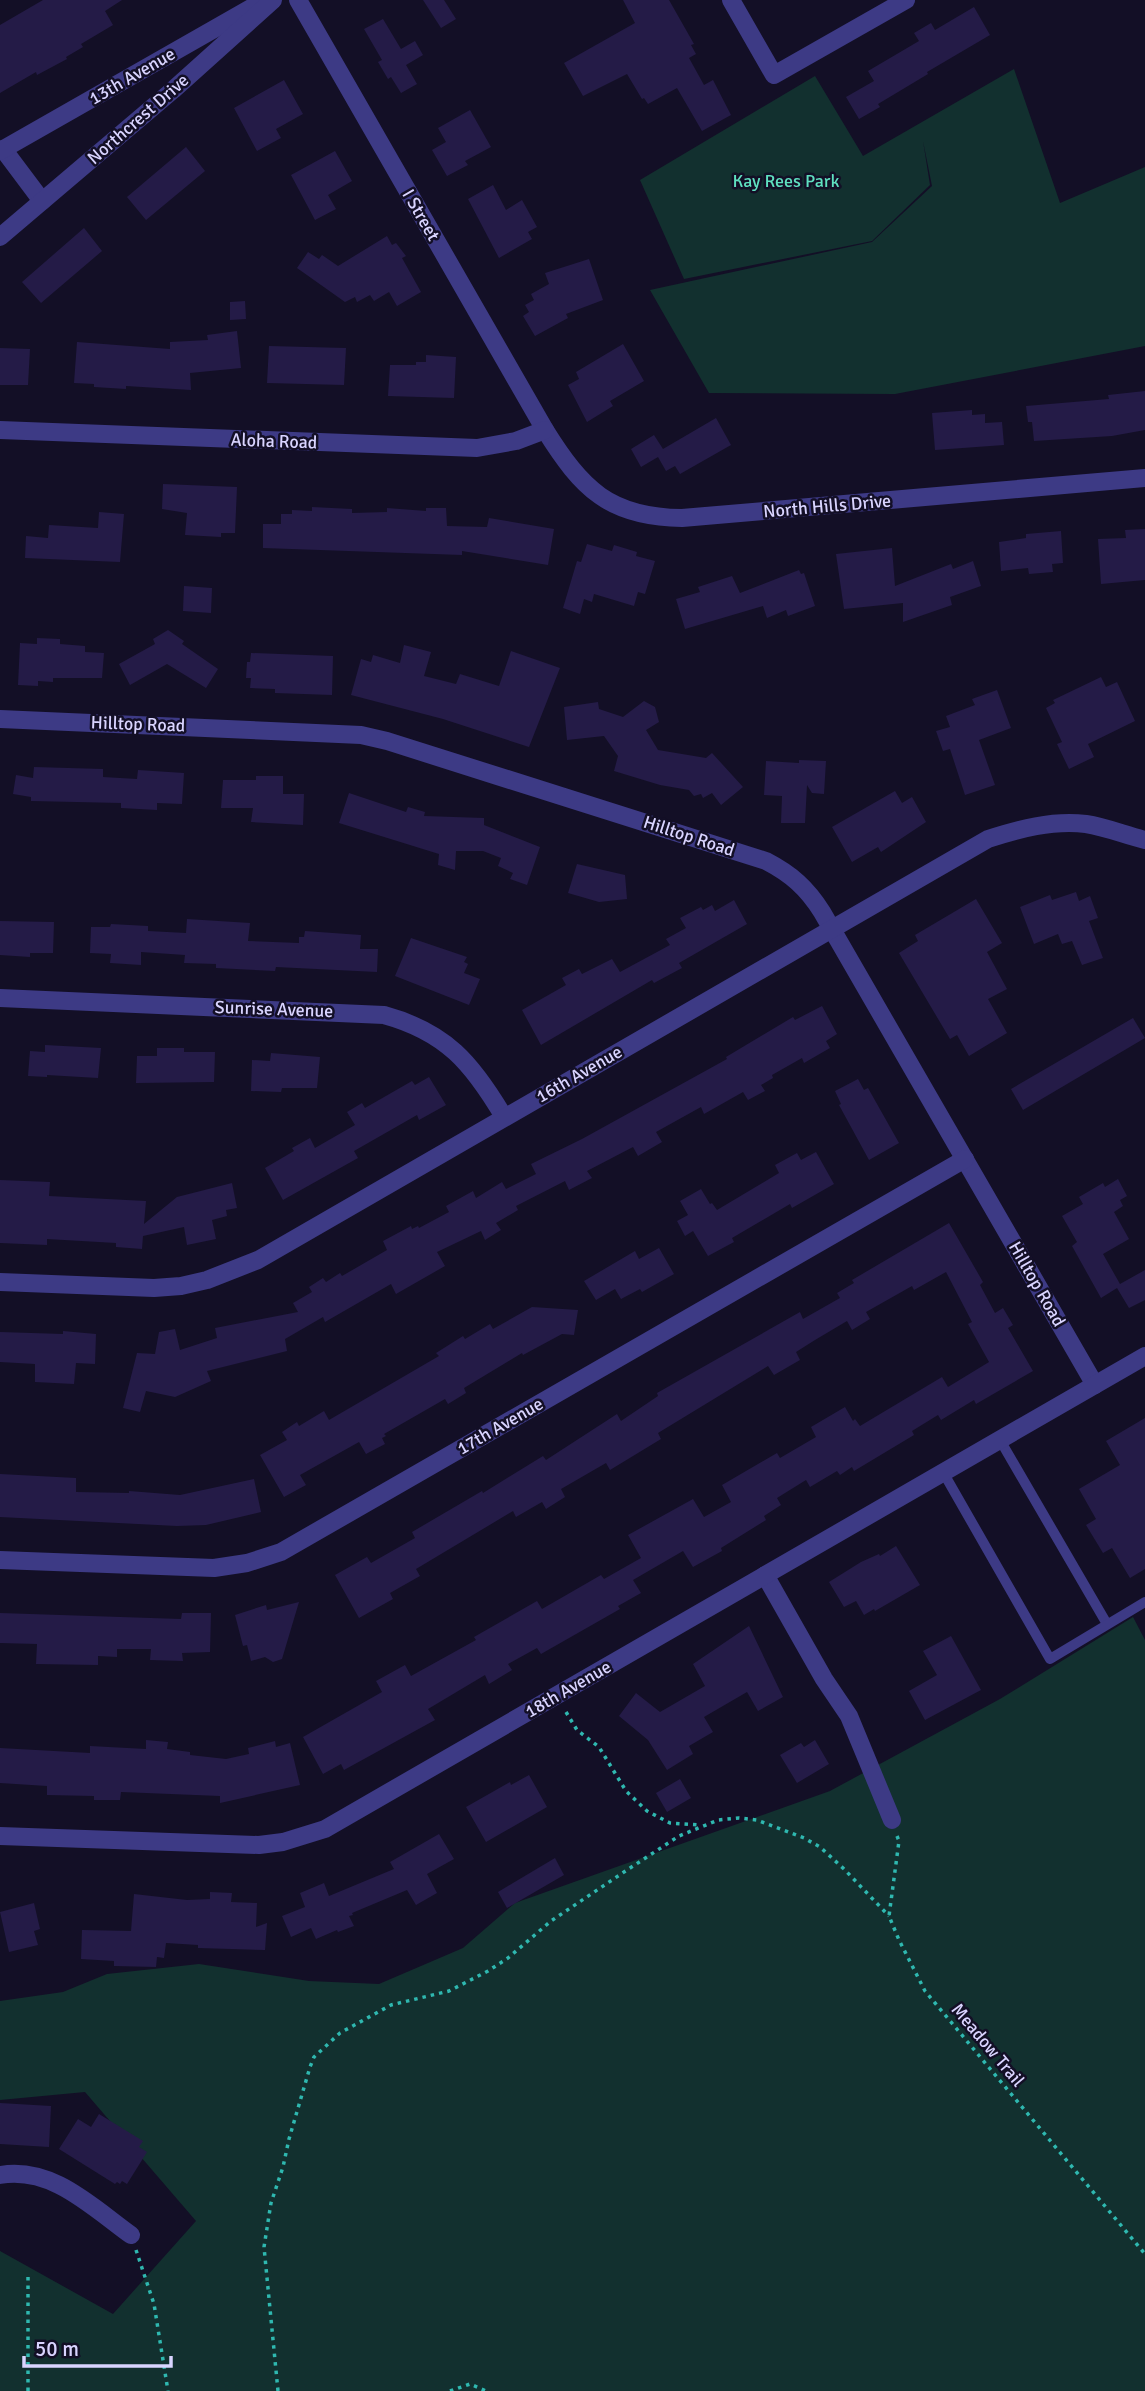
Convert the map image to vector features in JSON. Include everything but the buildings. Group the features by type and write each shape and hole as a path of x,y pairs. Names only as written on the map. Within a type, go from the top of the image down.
{"street":[{"name":"13th Avenue","path":"2,150 264,0"},
{"name":"Northcrest Drive","path":"0,237 173,90 273,0"},
{"name":"I Street","path":"298,0 545,430"},
{"path":"731,0 774,75 906,0"},
{"path":"2,150 42,201"},
{"name":"Aloha Road","path":"0,430 477,448 516,441 545,430"},
{"name":"North Hills Drive","path":"545,430 565,463 599,496 620,507 661,518 704,517 1145,478"},
{"name":"Hilltop Road","path":"0,719 361,734 766,861 799,881 832,928 1095,1385"},
{"name":"16th Avenue","path":"0,1282 154,1288 207,1280 258,1260 988,839 1040,825 1086,824 1145,840"},
{"name":"Sunrise Avenue","path":"0,998 384,1015 418,1026 449,1046 478,1075 504,1117"},
{"name":"17th Avenue","path":"0,1560 214,1568 247,1563 281,1552 965,1159"},
{"name":"18th Avenue","path":"0,1836 236,1845 283,1842 325,1829 1145,1356"},
{"path":"765,1575 824,1679 849,1716 892,1820"},
{"path":"0,2175 26,2174 44,2177 61,2185 131,2235"}],"lane":[{"path":"1000,1440 1107,1625"},
{"path":"943,1472 1050,1659 1145,1602"}],"path":[{"path":"566,1712 577,1730 599,1748 626,1791 647,1811 670,1823 702,1825 739,1818 757,1820 804,1838 820,1847 890,1916"},
{"name":"Meadow Trail","path":"892,1820 899,1841 890,1916 899,1940 925,1990 1145,2255"},
{"path":"278,2391 264,2247 271,2203 314,2057 340,2033 391,2005 449,1991 488,1971 508,1958 551,1921 679,1836 702,1825"},
{"path":"131,2235 154,2304 168,2391"},
{"path":"28,2274 28,2391"},
{"path":"450,2391 470,2384 486,2391"}],"green space":[{"name":"Kay Rees Park","path":"1014,69 1060,203 1145,167 1145,346 895,394 709,393 650,290 872,242 932,186 923,141 930,185 872,241 684,279 640,180 815,76 863,156"},
{"path":"1133,1617 1145,1640 1145,2391 0,2391 0,2251 113,2314 196,2221 85,2092 0,2100 0,2001 63,1992 107,1974 199,1964 309,1981 379,1984 463,1948 515,1903 830,1791 1000,1699"}]}
